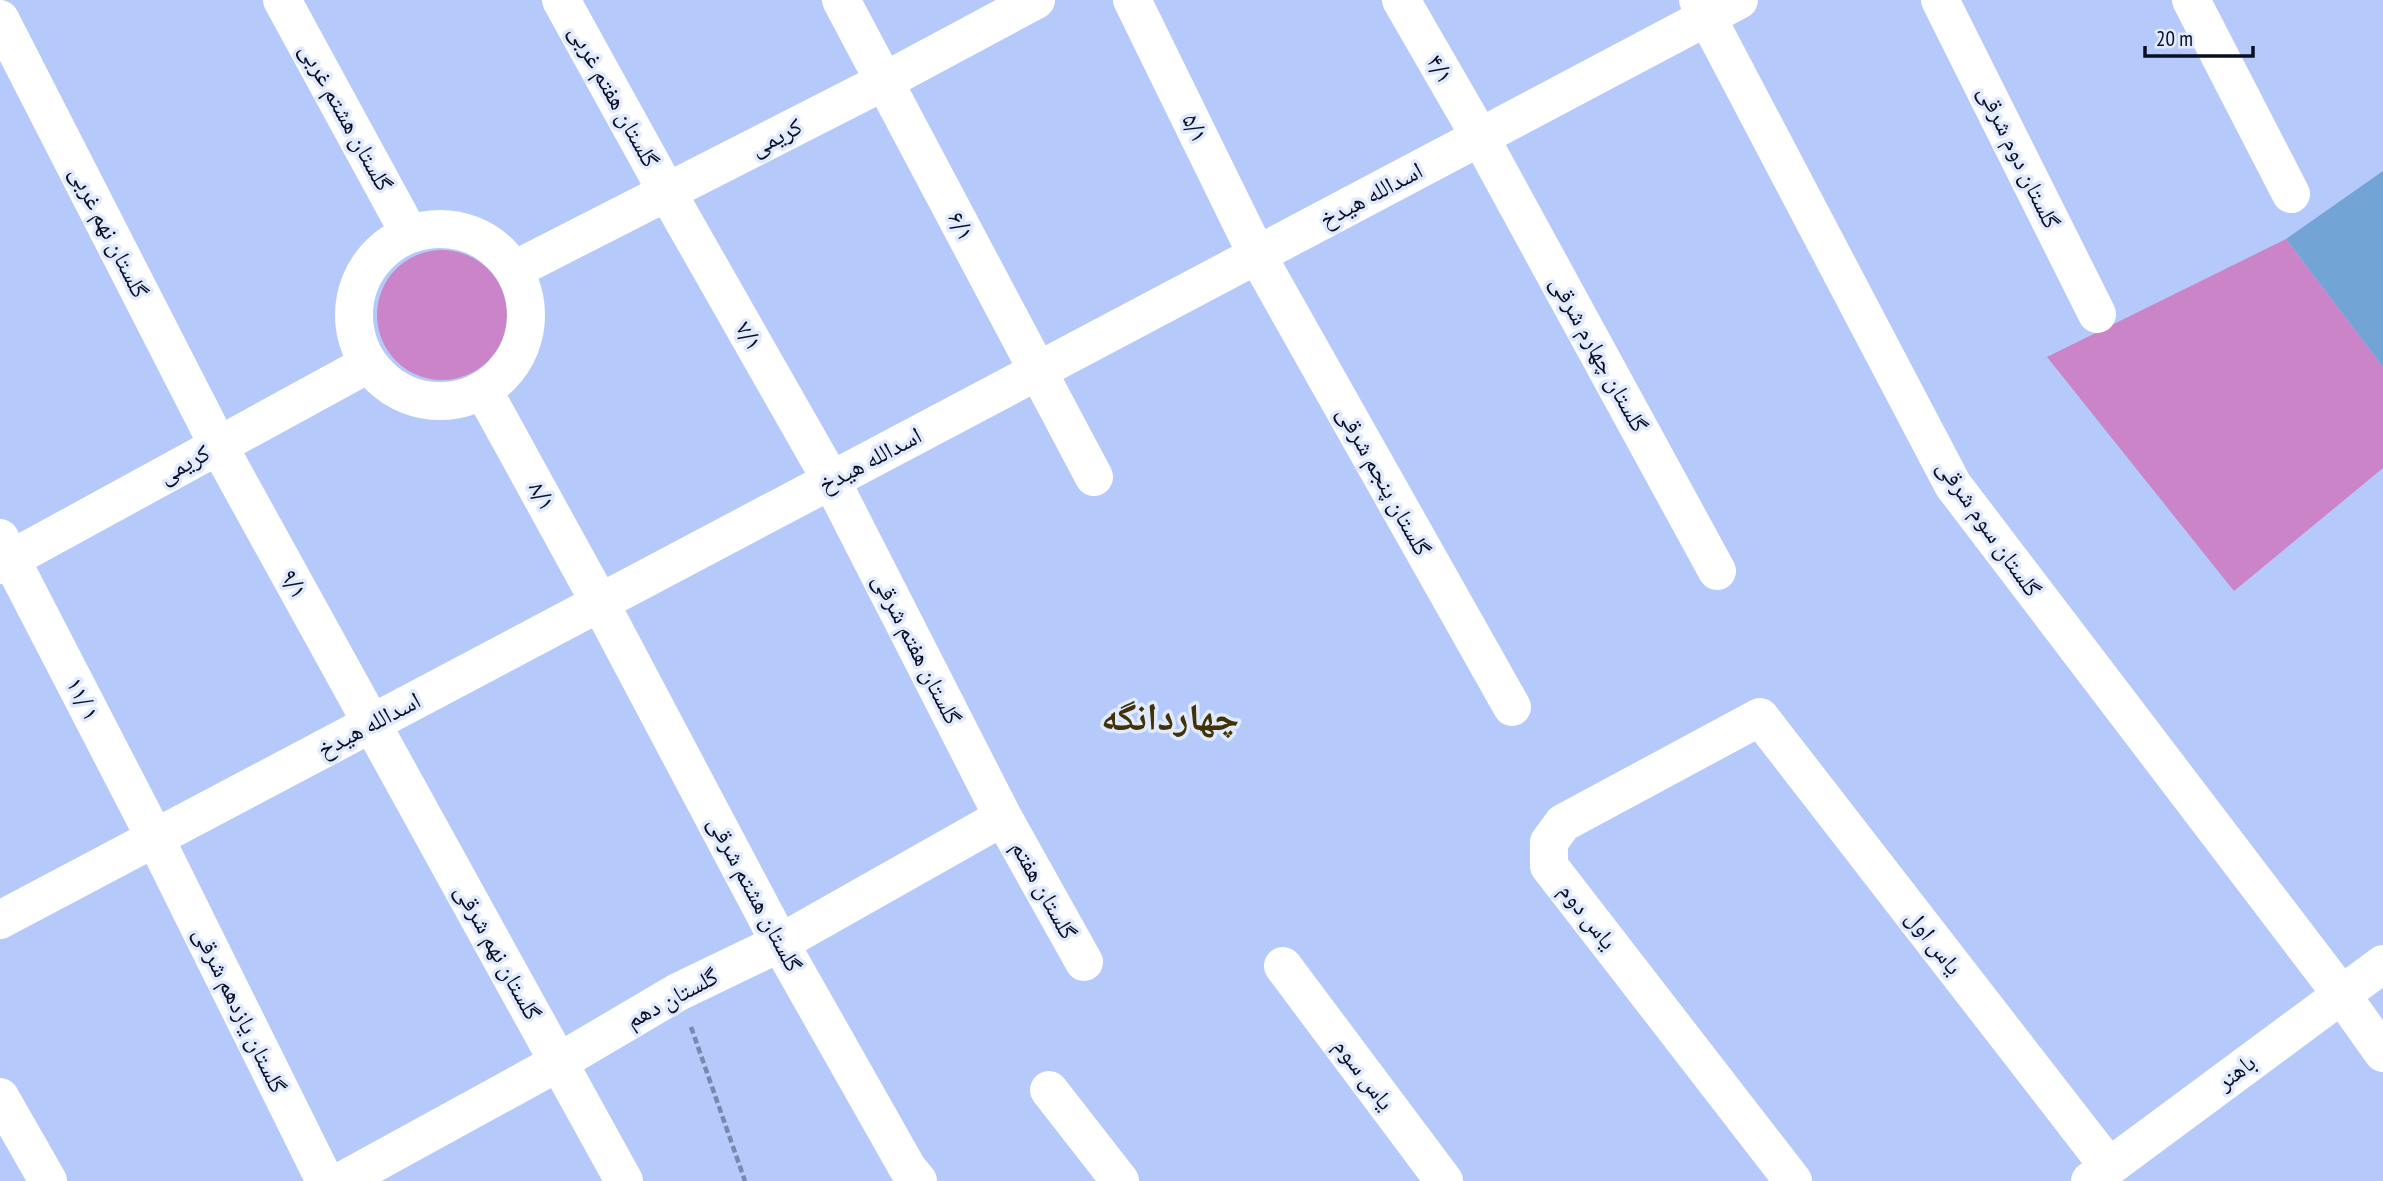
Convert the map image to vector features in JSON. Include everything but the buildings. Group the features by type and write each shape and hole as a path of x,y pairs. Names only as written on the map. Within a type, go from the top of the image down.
{"street":[{"name":"گلستان هشتم غربی","path":"282,0 409,233"},
{"name":"گلستان هفتم غربی","path":"561,0 667,192"},
{"name":"۶/۱","path":"841,0 1094,477"},
{"name":"کریمی","path":"514,270 883,82 1036,0"},
{"name":"۵/۱","path":"1132,0 1257,255"},
{"name":"۴/۱","path":"1401,0 1480,137"},
{"name":"گلستان دوم شرقی","path":"1940,0 2097,314"},
{"path":"2191,0 2291,194"},
{"name":"اسدالله هیدخ","path":"0,920 1480,137 1715,6"},
{"name":"گلستان سوم شرقی","path":"1715,6 1953,485 2342,993 2383,1053"},
{"name":"گلستان نهم غربی","path":"0,19 218,445"},
{"name":"گلستان چهارم شرقی","path":"1480,137 1717,571"},
{"name":"۷/۱","path":"667,192 831,480"},
{"path":"438,228 468,233 495,247 514,270 525,297 526,327 517,355 500,378 483,390 446,402 417,399 390,386 368,364 357,341 353,315 357,289 368,265 386,246 409,233 438,228"},
{"name":"گلستان پنجم شرقی","path":"1257,255 1511,708"},
{"name":"کریمی","path":"4,554 218,445 368,364"},
{"name":"۸/۱","path":"483,390 600,603"},
{"name":"۹/۱","path":"218,445 371,724"},
{"name":"گلستان هفتم شرقی","path":"831,480 1003,817"},
{"name":"۱۱/ ۱","path":"4,554 155,838"},
{"name":"گلستان هشتم شرقی","path":"600,603 780,943 908,1168 918,1181"},
{"name":"یاس اول","path":"1760,717 2099,1174"},
{"name":"یاس دوم","path":"1760,717 1563,823 1549,842 1549,866 1793,1181"},
{"name":"گلستان نهم شرقی","path":"371,724 624,1181"},
{"name":"گلستان دهم","path":"342,1181 559,1062 678,992 780,943 1003,817"},
{"name":"گلستان هفتم","path":"1003,817 1084,962"},
{"name":"گلستان یازدهم شرقی","path":"155,838 325,1181"},
{"name":"باهنر","path":"2099,1174 2383,964"},
{"name":"یاس سوم","path":"1283,966 1444,1181"},
{"path":"1049,1090 1120,1181"},
{"path":"0,1097 48,1181"}],"path":[{"path":"678,992 746,1181"}],"shaded area":[{"path":"2286,239 2383,367 2383,468 2234,591 2047,357"},
{"path":"442,250 467,255 488,269 502,290 507,315 502,340 488,361 467,375 442,380 417,375 396,361 382,340 377,315 382,290 396,269 417,255"}],"district":[{"name":"چهاردانگه","path":"1170,717"}]}
